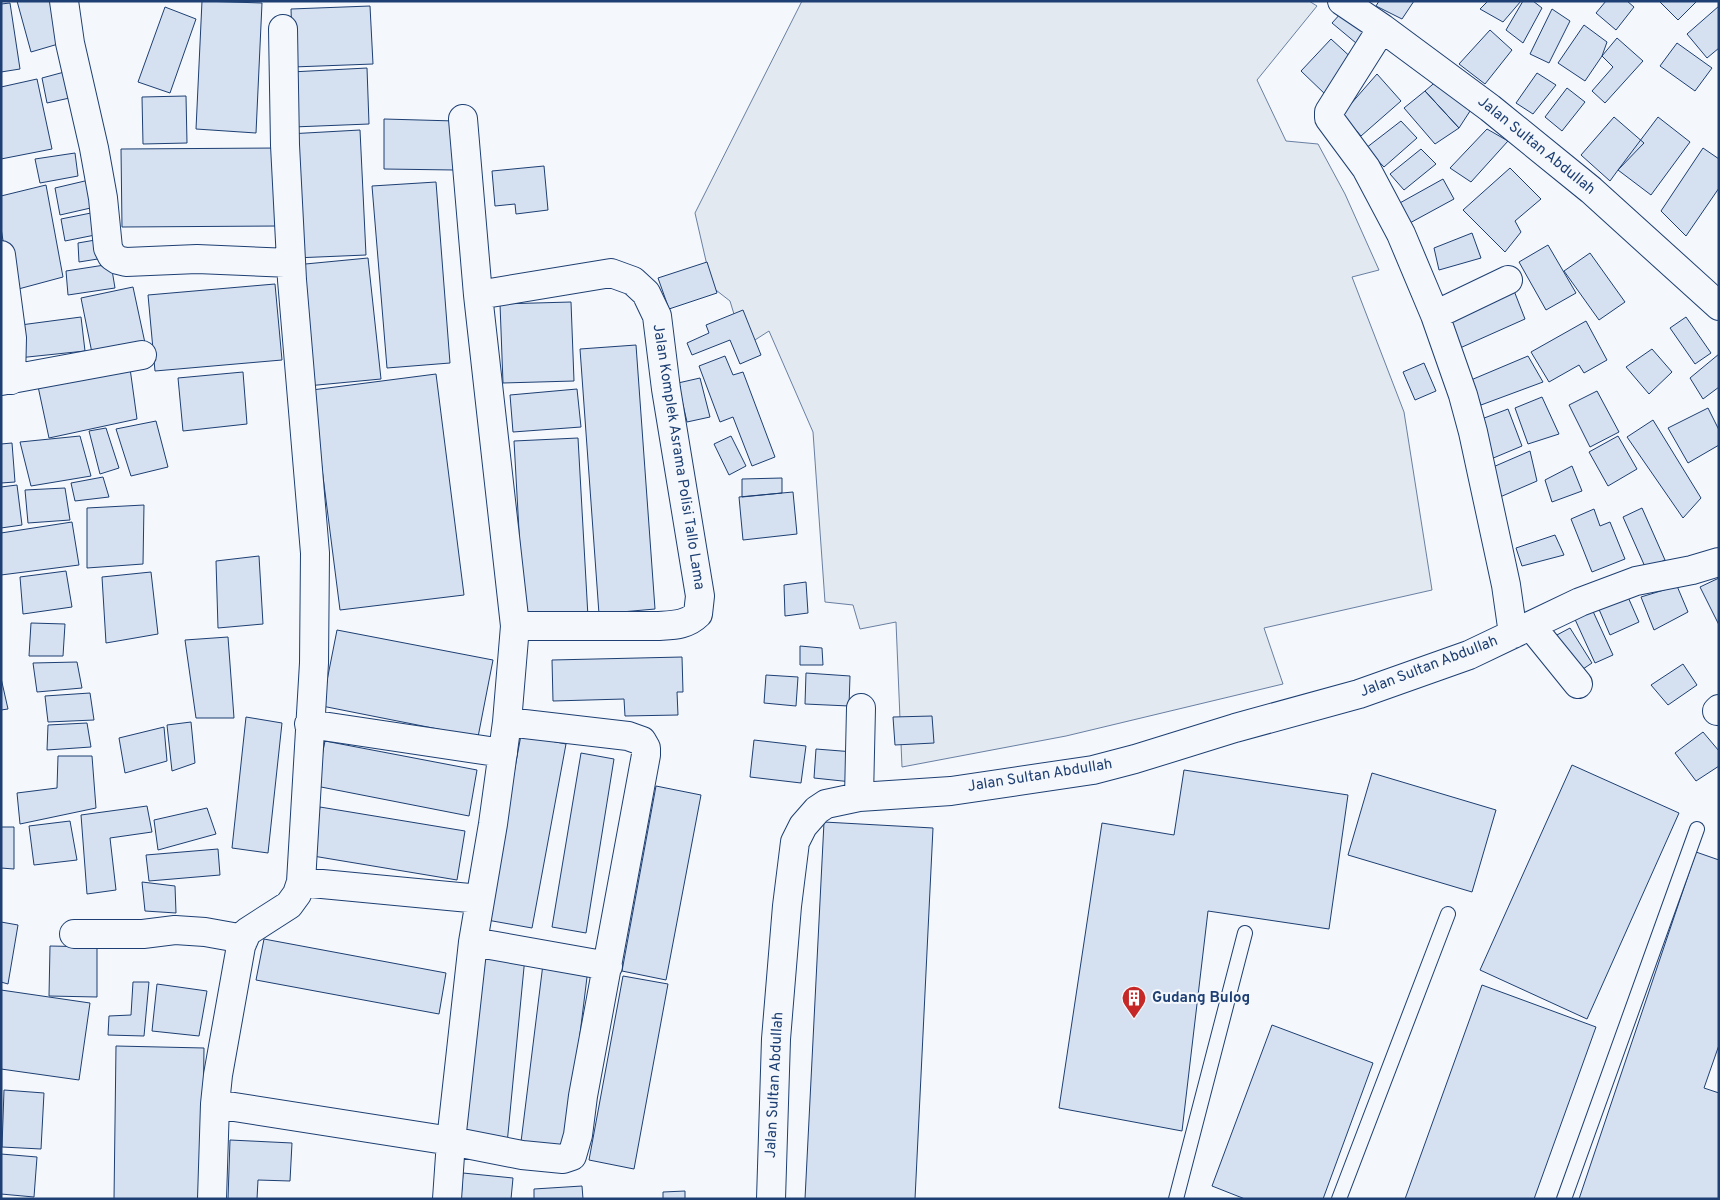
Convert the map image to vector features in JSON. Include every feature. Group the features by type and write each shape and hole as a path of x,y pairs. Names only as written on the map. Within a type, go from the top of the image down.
{"street":[{"path":"64,1 70,43 96,156 103,198 108,248 112,256 126,262 197,259 291,263"},
{"name":"Jalan Sultan Abdullah","path":"1342,1 1382,28 1490,108 1592,190 1719,306"},
{"path":"1382,28 1329,112 1329,118 1366,168 1400,234 1435,315 1463,395 1473,432 1506,585 1522,630 1578,684"},
{"path":"212,1199 215,1104 218,1074 244,938 254,926 289,905 297,894 300,882 314,662 315,553 291,263 285,145 283,29"},
{"path":"447,1199 451,1141 473,942 503,753 515,626 478,295 463,119"},
{"path":"1,255 12,338 6,381 142,356"},
{"name":"Jalan Komplek Asrama Polisi Tallo Lama","path":"478,295 612,273 633,281 646,293 657,316 667,398 700,596 698,614 691,620 675,625 515,626"},
{"path":"1435,315 1508,280"},
{"name":"Jalan Sultan Abdullah","path":"771,1199 776,1039 787,906 795,842 803,826 817,810 826,804 859,797 951,791 1094,770 1359,694 1469,655 1580,602 1636,581 1692,570 1719,562"},
{"path":"859,797 861,708"},
{"path":"215,1104 451,1141 522,1155 563,1159 572,1156 578,1134 583,1096 646,755 645,745 637,738 628,736 507,722"},
{"path":"309,724 503,753"},
{"path":"300,882 480,899"},
{"path":"74,934 143,934 175,930 244,938"},
{"path":"473,942 608,966"}],"lane":[{"path":"1564,1199 1697,829"},
{"path":"1339,1199 1448,914"},
{"path":"1176,1199 1245,933"}],"shaded area":[{"path":"802,1 1309,1 1317,6 1257,80 1286,141 1318,144 1345,194 1379,270 1352,277 1404,412 1432,590 1264,628 1283,684 1066,736 902,767 896,622 860,629 853,605 825,602 813,432 769,331 744,347 730,301 712,287 695,213"}],"building":[{"path":"17,1 53,1 65,42 31,52"},
{"path":"202,1 262,3 256,133 196,129"},
{"path":"1379,1 1414,1 1402,19 1376,6"},
{"path":"1488,1 1521,1 1503,22 1480,9"},
{"path":"1523,1 1533,1 1542,8 1523,43 1506,30"},
{"path":"1606,1 1627,1 1634,7 1616,30 1596,13"},
{"path":"1659,1 1697,1 1678,20"},
{"path":"10,3 20,69 1,72 1,4"},
{"path":"370,6 373,64 293,67 291,9"},
{"path":"1719,6 1719,48 1707,58 1687,34"},
{"path":"165,7 196,19 170,93 138,82"},
{"path":"1552,9 1570,21 1549,63 1530,54"},
{"path":"1342,12 1370,35 1362,48 1332,23"},
{"path":"1584,25 1607,42 1602,56 1585,81 1558,63"},
{"path":"1490,30 1512,50 1485,84 1459,64"},
{"path":"1617,38 1643,61 1605,103 1592,91 1613,67 1602,56"},
{"path":"1331,39 1355,61 1326,95 1301,71"},
{"path":"1677,43 1712,68 1695,91 1660,66"},
{"path":"367,68 369,124 293,127 291,72"},
{"path":"68,71 74,97 47,103 42,78"},
{"path":"1537,73 1556,85 1533,114 1516,103"},
{"path":"1377,74 1401,101 1361,136 1342,114"},
{"path":"37,79 52,149 1,159 1,87"},
{"path":"1439,79 1472,108 1459,128 1425,91"},
{"path":"1567,88 1585,102 1562,131 1545,117"},
{"path":"1425,91 1459,128 1435,144 1404,108"},
{"path":"186,96 187,143 143,144 142,97"},
{"path":"1614,117 1644,143 1610,181 1581,155"},
{"path":"1658,117 1690,142 1651,195 1618,170"},
{"path":"384,119 455,121 454,170 384,169"},
{"path":"1401,121 1417,138 1384,167 1366,148"},
{"path":"1487,129 1508,141 1471,182 1450,168"},
{"path":"360,130 366,255 294,258 288,134"},
{"path":"279,148 279,226 122,227 121,149"},
{"path":"1703,148 1719,159 1719,188 1686,236 1661,211"},
{"path":"1421,149 1436,164 1404,190 1390,174"},
{"path":"75,153 78,176 40,183 35,159"},
{"path":"544,166 548,210 516,214 515,204 495,206 492,171"},
{"path":"1510,168 1541,199 1515,221 1521,232 1505,252 1463,210"},
{"path":"1443,179 1454,199 1408,224 1398,204"},
{"path":"89,180 95,207 60,215 55,188"},
{"path":"436,182 450,363 387,368 372,186"},
{"path":"46,185 63,277 11,291 1,228 1,196"},
{"path":"96,212 100,234 65,241 61,219"},
{"path":"1472,233 1481,258 1439,270 1434,248"},
{"path":"101,239 104,258 79,262 78,243"},
{"path":"1548,245 1576,293 1546,310 1519,262"},
{"path":"1590,253 1625,302 1599,320 1564,271"},
{"path":"368,258 381,379 307,386 295,265"},
{"path":"707,262 717,293 669,309 658,278"},
{"path":"111,264 115,288 68,295 66,271"},
{"path":"1511,283 1525,319 1460,348 1445,314"},
{"path":"275,284 282,360 155,371 148,295"},
{"path":"133,287 145,343 92,353 81,298"},
{"path":"571,302 574,381 503,383 500,304"},
{"path":"743,310 761,355 740,364 730,340 692,355 687,343 709,333 706,325"},
{"path":"81,317 85,351 18,358 13,326"},
{"path":"1686,317 1711,353 1695,364 1670,328"},
{"path":"1586,321 1607,360 1584,373 1579,365 1549,382 1531,352"},
{"path":"636,345 655,609 599,614 580,349"},
{"path":"1652,349 1672,372 1649,394 1626,367"},
{"path":"1719,354 1719,387 1703,399 1690,378"},
{"path":"725,356 733,375 743,372 775,457 752,466 733,417 720,422 699,366"},
{"path":"1528,356 1543,382 1481,405 1471,380"},
{"path":"129,361 137,419 49,438 36,377"},
{"path":"1424,363 1436,391 1415,400 1403,372"},
{"path":"243,372 247,424 183,431 178,378"},
{"path":"436,374 464,595 340,610 312,390"},
{"path":"700,378 710,417 687,422 678,383"},
{"path":"577,389 581,427 513,432 510,395"},
{"path":"1597,391 1619,432 1590,447 1569,405"},
{"path":"1542,397 1559,434 1528,444 1515,408"},
{"path":"1708,408 1719,430 1719,445 1688,463 1668,428"},
{"path":"1508,409 1522,446 1491,459 1479,420"},
{"path":"1653,420 1701,498 1683,518 1627,437"},
{"path":"156,421 168,467 131,476 116,429"},
{"path":"106,428 119,468 100,474 89,431"},
{"path":"80,436 91,476 31,486 20,442"},
{"path":"731,436 746,466 729,475 714,444"},
{"path":"1618,436 1637,469 1608,486 1589,452"},
{"path":"578,438 588,617 524,620 514,441"},
{"path":"12,443 15,482 1,483 1,444"},
{"path":"1530,451 1537,481 1500,497 1493,467"},
{"path":"1572,466 1582,491 1552,502 1545,480"},
{"path":"103,477 109,497 75,501 71,483"},
{"path":"782,478 782,493 742,497 742,479"},
{"path":"17,485 22,525 1,528 1,487"},
{"path":"65,488 70,520 28,523 25,490"},
{"path":"793,492 797,534 743,540 739,497"},
{"path":"144,505 143,564 87,568 87,508"},
{"path":"1642,508 1665,560 1646,569 1623,517"},
{"path":"1594,509 1600,526 1610,522 1625,559 1592,572 1571,519"},
{"path":"72,522 79,565 1,575 1,533"},
{"path":"1555,535 1564,555 1522,566 1516,548"},
{"path":"259,556 263,624 218,628 216,561"},
{"path":"66,571 72,607 23,614 20,577"},
{"path":"151,572 158,634 106,643 102,577"},
{"path":"1719,578 1719,625 1700,587"},
{"path":"806,582 808,613 785,616 784,585"},
{"path":"1677,586 1688,612 1654,630 1641,597"},
{"path":"1624,588 1639,622 1610,635 1595,600"},
{"path":"1591,607 1613,655 1595,663 1573,615"},
{"path":"31,623 65,624 63,656 29,656"},
{"path":"1570,628 1592,663 1577,673 1555,636"},
{"path":"337,630 493,660 478,737 322,706"},
{"path":"228,637 234,718 196,718 185,640"},
{"path":"800,646 822,648 823,665 800,665"},
{"path":"682,657 683,692 677,692 678,715 625,716 624,699 553,701 552,660"},
{"path":"77,662 82,688 37,692 33,663"},
{"path":"1683,664 1697,685 1668,705 1651,685"},
{"path":"806,673 850,676 849,706 805,704"},
{"path":"766,675 798,677 796,706 764,703"},
{"path":"1,678 8,709 1,710"},
{"path":"90,693 94,720 48,722 45,696"},
{"path":"932,716 934,743 895,745 893,717"},
{"path":"246,717 282,723 268,853 232,848"},
{"path":"191,722 195,763 172,771 167,725"},
{"path":"87,723 91,747 47,750 48,725"},
{"path":"164,727 167,761 125,773 119,738"},
{"path":"1703,732 1719,751 1719,766 1696,781 1675,753"},
{"path":"521,735 566,744 532,928 487,920"},
{"path":"754,740 806,746 801,783 750,777"},
{"path":"325,741 477,770 469,816 316,786"},
{"path":"816,749 854,752 852,782 814,778"},
{"path":"581,753 614,759 586,933 552,927"},
{"path":"58,756 92,756 96,808 20,824 17,793 57,788"},
{"path":"1572,765 1679,813 1587,1019 1480,970"},
{"name":"Gudang Bulog","path":"1184,770 1348,795 1329,929 1208,911 1182,1131 1059,1108 1102,823 1174,835"},
{"path":"1372,773 1496,810 1472,892 1348,855"},
{"path":"656,786 701,795 666,980 622,971"},
{"path":"147,806 152,832 110,838 116,890 87,894 81,815"},
{"path":"320,807 465,831 457,880 313,856"},
{"path":"207,808 216,834 158,850 154,820"},
{"path":"70,821 77,860 34,865 29,826"},
{"path":"824,822 933,828 915,1199 805,1199"},
{"path":"1,827 14,827 14,869 1,868"},
{"path":"218,849 220,875 149,881 146,855"},
{"path":"1696,852 1719,860 1719,1045 1704,1088 1719,1093 1719,1199 1579,1199"},
{"path":"142,882 175,886 176,913 145,911"},
{"path":"1,922 18,925 8,984 1,982"},
{"path":"264,939 446,973 439,1014 256,980"},
{"path":"50,946 97,947 97,997 49,996"},
{"path":"480,952 525,957 507,1144 462,1139"},
{"path":"543,964 588,969 565,1156 520,1150"},
{"path":"623,976 668,984 634,1169 589,1160"},
{"path":"133,982 149,982 144,1036 108,1035 109,1016 131,1015"},
{"path":"157,984 207,991 199,1036 152,1031"},
{"path":"1482,985 1596,1027 1534,1199 1405,1199"},
{"path":"1,990 90,1003 79,1080 1,1069"},
{"path":"1272,1025 1373,1063 1323,1199 1245,1199 1212,1186"},
{"path":"116,1046 204,1048 202,1199 114,1199"},
{"path":"4,1090 44,1093 41,1149 2,1147"},
{"path":"230,1140 292,1143 290,1181 258,1180 257,1199 228,1199"},
{"path":"1,1154 37,1157 34,1197 1,1194"},
{"path":"463,1173 513,1178 511,1199 461,1199"},
{"path":"582,1186 583,1199 534,1199 534,1189"},
{"path":"685,1191 685,1199 663,1199 663,1192"}],"place":[{"name":"Gudang Bulog","path":"1134,1019"}]}
